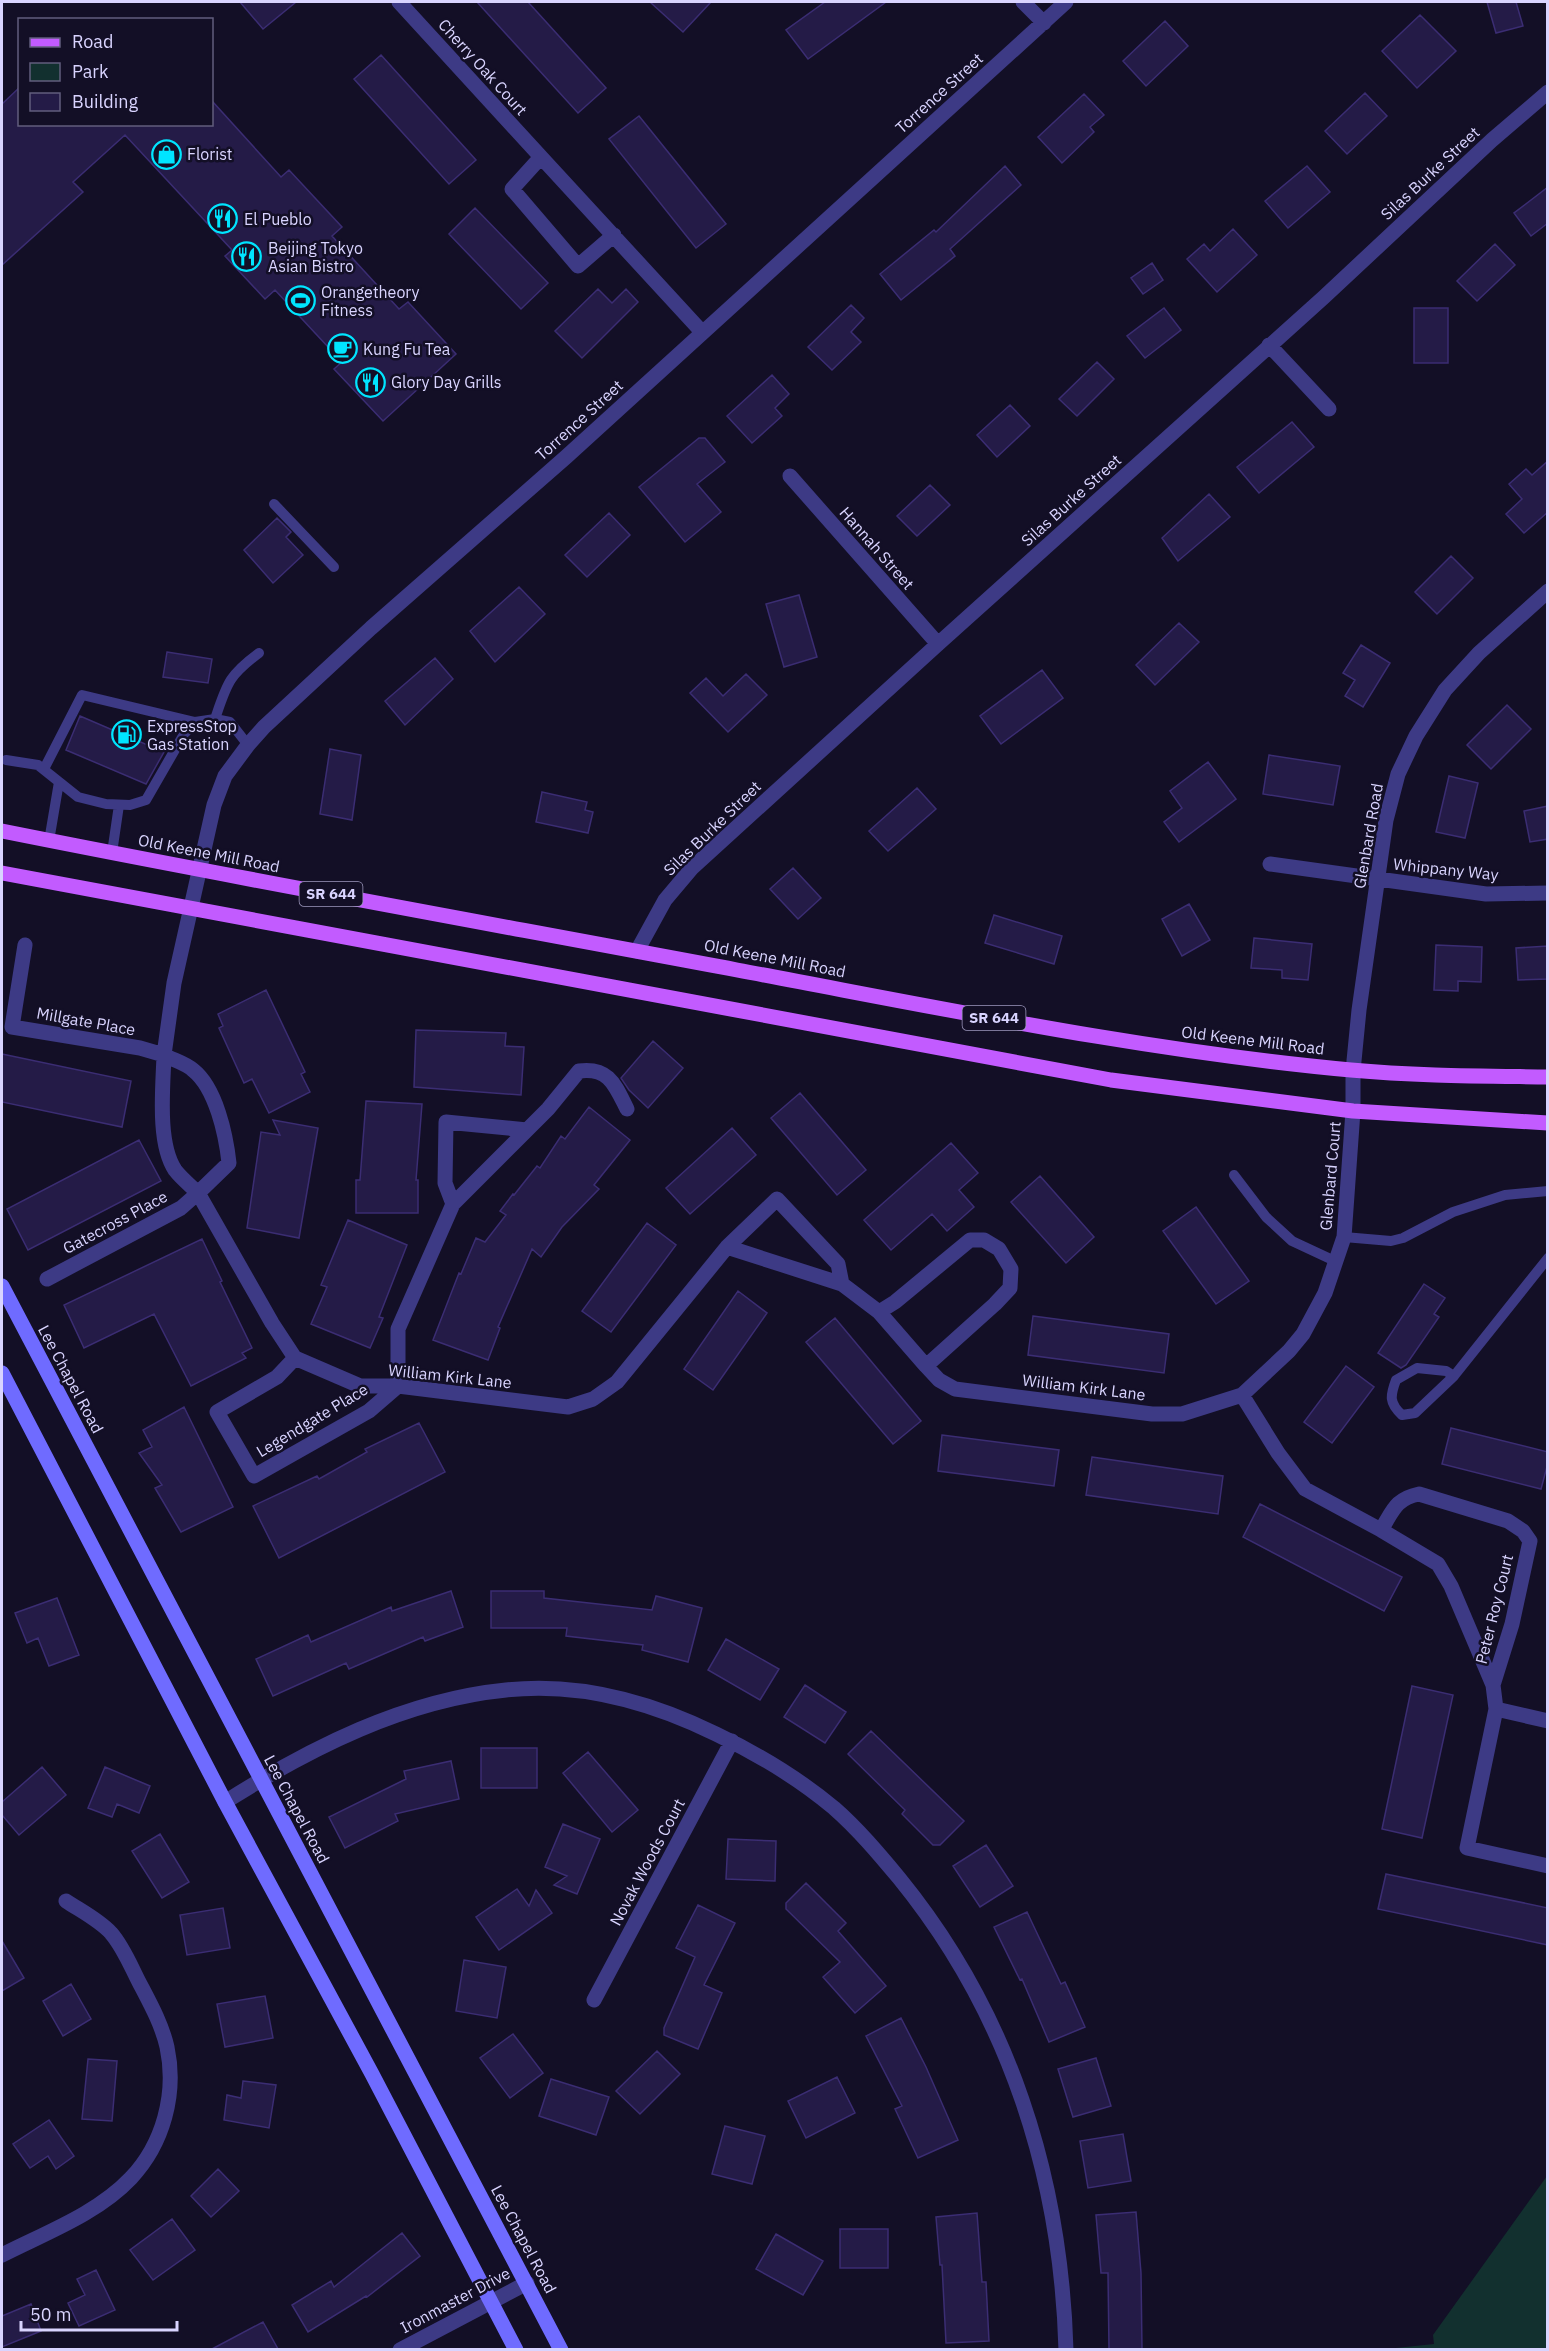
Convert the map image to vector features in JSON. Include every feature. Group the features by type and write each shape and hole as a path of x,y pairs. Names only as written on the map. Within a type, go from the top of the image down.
{"main road":[{"name":"Old Keene Mill Road","path":"2,831 199,871 1060,1031 1225,1056 1353,1071 1451,1076 1548,1077"},
{"name":"SR 644","path":"2,873 190,910 1111,1080 1353,1111 1548,1123"},
{"name":"Lee Chapel Road","path":"2,1286 561,2349"},
{"path":"2,1373 225,1802 516,2349"}],"street":[{"path":"1023,2 1044,23"},
{"name":"Torrence Street","path":"190,910 213,805 225,776 264,727 371,628 566,457 1066,2"},
{"name":"Cherry Oak Court","path":"405,4 541,157 702,332"},
{"name":"Silas Burke Street","path":"637,951 665,900 692,868 1548,92"},
{"path":"541,157 512,189 578,266 614,235"},
{"path":"1269,345 1329,409"},
{"name":"Hannah Street","path":"790,476 938,644"},
{"name":"Glenbard Road","path":"1353,1071 1386,820 1398,774 1416,736 1445,690 1479,653 1548,591"},
{"name":"Whippany Way","path":"1270,864 1486,894 1548,893"},
{"path":"190,910 174,983 164,1055 162,1115 165,1143 174,1169 198,1193 272,1323 295,1358"},
{"name":"Millgate Place","path":"25,945 12,1027 140,1048 164,1055"},
{"path":"164,1055 193,1070 210,1089 227,1143 229,1163 198,1193"},
{"path":"398,1386 398,1329 453,1204 548,1109 579,1071 592,1069 603,1073 615,1083 627,1109"},
{"name":"Glenbard Court","path":"1242,1395 1289,1351 1303,1334 1325,1293 1336,1262 1344,1237 1353,1111 1353,1071"},
{"path":"453,1204 445,1184 446,1122 527,1130"},
{"name":"Gatecross Place","path":"47,1279 181,1208 198,1193"},
{"name":"William Kirk Lane","path":"295,1358 360,1386 398,1386 568,1407 593,1399 617,1382 633,1365 727,1247 777,1199 838,1264 842,1284"},
{"path":"879,1312 895,1302 970,1240 984,1240 999,1249 1011,1269 1010,1288 926,1366"},
{"name":"William Kirk Lane","path":"727,1247 842,1284 879,1312 939,1380 955,1389 1152,1414 1182,1414 1242,1395"},
{"name":"Legendgate Place","path":"295,1358 277,1377 217,1412 254,1476 369,1411 398,1386"},
{"name":"Peter Roy Court","path":"1242,1395 1278,1453 1305,1489 1438,1564 1452,1586 1493,1685 1496,1709 1467,1848 1548,1866"},
{"name":"Peter Roy Court","path":"1381,1530 1396,1506 1405,1497 1419,1494 1508,1521 1523,1531 1530,1540 1512,1624 1493,1685"},
{"path":"225,1802 260,1780 322,1748 401,1713 455,1697 508,1689 570,1690 646,1705 685,1719 732,1742 806,1786 857,1830 919,1903 956,1958 992,2024 1019,2089 1042,2162 1060,2258 1066,2349"},
{"path":"1496,1709 1548,1721"},
{"name":"Novak Woods Court","path":"594,2000 732,1742"},
{"path":"2,2255 90,2210 123,2187 152,2149 169,2101 170,2072 167,2046 158,2019 123,1950 110,1932 66,1901"},
{"name":"Ironmaster Drive","path":"400,2349 526,2283"}],"lane":[{"path":"274,504 334,567"},
{"path":"215,719 228,683 240,667 259,653"},
{"path":"44,769 82,695 195,722 215,719 230,722 248,745"},
{"path":"6,760 38,765 78,797 106,804 130,805 146,800 184,734 195,722"},
{"path":"50,841 59,782"},
{"path":"112,853 119,805"},
{"path":"1234,1175 1266,1216 1292,1241 1336,1262"},
{"path":"1344,1237 1391,1241 1403,1238 1453,1212 1505,1195 1548,1191"},
{"path":"1454,1376 1446,1371 1417,1368 1396,1380 1391,1394 1394,1407 1402,1415 1414,1413 1454,1376 1548,1258"}],"green space":[{"path":"1547,2176 1547,2349 1386,2349 1434,2344 1433,2335"}],"building":[{"path":"240,2 296,2 263,29"},
{"path":"477,2 528,2 606,88 578,113"},
{"path":"650,2 711,2 683,32"},
{"path":"825,2 886,2 808,59 786,30"},
{"path":"1487,2 1516,2 1523,26 1496,33"},
{"path":"1420,15 1456,51 1417,88 1382,51"},
{"path":"1165,21 1188,46 1146,86 1123,61"},
{"path":"381,55 476,160 449,184 354,79"},
{"path":"18,89 18,126 213,126 213,102 281,177 289,170 342,227 332,236 399,309 408,302 456,354 383,421 334,369 342,362 275,290 265,299 225,256 232,250 125,135 73,182 83,192 2,265 2,104"},
{"path":"1365,93 1387,116 1347,154 1325,131"},
{"path":"1084,94 1104,115 1090,127 1094,132 1062,163 1038,137"},
{"path":"639,116 726,224 696,248 609,139"},
{"path":"1005,166 1021,185 950,249 955,256 901,300 880,274 934,230 936,232"},
{"path":"1307,166 1330,192 1288,228 1265,201"},
{"path":"1548,187 1548,223 1531,236 1514,213"},
{"path":"475,208 548,283 521,309 449,234"},
{"path":"1233,229 1257,255 1217,292 1187,259 1204,244 1210,251"},
{"path":"1495,244 1515,265 1477,301 1457,281"},
{"path":"1152,263 1163,280 1143,294 1131,278"},
{"path":"598,289 612,303 626,289 638,302 582,358 555,331"},
{"path":"851,305 864,318 851,332 861,342 832,370 808,347"},
{"path":"1164,308 1181,330 1145,358 1127,336"},
{"path":"1414,308 1448,308 1448,363 1414,363"},
{"path":"1097,362 1114,379 1077,416 1059,399"},
{"path":"772,375 789,394 775,408 782,416 752,443 727,416"},
{"path":"1010,405 1030,426 997,457 977,435"},
{"path":"1292,422 1314,447 1259,493 1237,467"},
{"path":"699,438 705,438 725,462 697,484 721,512 685,542 639,487"},
{"path":"1548,461 1548,512 1524,533 1506,514 1522,499 1509,484 1526,469 1532,475"},
{"path":"930,485 950,505 917,536 897,516"},
{"path":"1209,494 1230,517 1178,561 1162,538"},
{"path":"609,513 630,535 587,577 565,555"},
{"path":"277,518 291,532 286,537 303,555 273,583 244,550"},
{"path":"1451,556 1473,578 1437,614 1415,592"},
{"path":"519,587 545,614 495,662 470,631"},
{"path":"799,595 817,657 784,667 766,604"},
{"path":"1179,623 1199,642 1155,685 1136,665"},
{"path":"1361,645 1390,663 1363,707 1345,696 1355,680 1343,673"},
{"path":"167,652 212,659 208,683 163,677"},
{"path":"435,658 453,679 405,725 385,701"},
{"path":"1042,670 1063,698 1001,744 980,716"},
{"path":"746,674 767,695 728,732 690,693 706,678 723,696"},
{"path":"1507,705 1531,729 1491,769 1467,745"},
{"path":"80,716 164,752 146,784 66,750"},
{"path":"330,749 361,755 352,820 320,814"},
{"path":"1269,755 1340,766 1333,805 1263,794"},
{"path":"1208,762 1236,799 1179,842 1164,822 1182,808 1170,791"},
{"path":"1449,776 1478,783 1465,838 1436,832"},
{"path":"917,788 936,809 888,851 869,831"},
{"path":"542,792 587,802 585,810 593,812 588,833 536,822"},
{"path":"1548,806 1548,839 1530,842 1524,811"},
{"path":"793,868 821,898 798,919 770,889"},
{"path":"1189,904 1210,940 1182,956 1162,919"},
{"path":"994,915 1062,936 1054,964 985,943"},
{"path":"1254,938 1312,944 1308,980 1282,978 1282,970 1251,968"},
{"path":"1436,945 1482,947 1481,982 1458,981 1458,991 1434,990"},
{"path":"1548,946 1548,979 1518,980 1516,948"},
{"path":"266,990 305,1072 301,1074 310,1092 269,1113 252,1079 244,1083 219,1028 223,1026 218,1014"},
{"path":"416,1030 506,1033 505,1046 524,1047 521,1095 414,1087"},
{"path":"653,1041 683,1068 648,1108 629,1090 621,1078"},
{"path":"2,1054 131,1081 122,1127 2,1102"},
{"path":"800,1093 866,1170 837,1195 771,1118"},
{"path":"366,1101 422,1104 416,1180 418,1180 418,1213 356,1213 356,1180 360,1180"},
{"path":"589,1107 630,1140 594,1185 599,1189 562,1227 541,1257 532,1249 498,1327 500,1328 488,1360 433,1340 459,1273 461,1274 476,1238 485,1242 506,1215 500,1211 513,1194 537,1166 540,1168 561,1136 565,1139"},
{"path":"273,1120 318,1128 299,1238 247,1228 261,1132 280,1135"},
{"path":"732,1128 756,1155 690,1214 666,1188"},
{"path":"139,1140 161,1181 28,1250 7,1209"},
{"path":"951,1143 978,1173 959,1190 974,1207 947,1231 932,1214 891,1250 864,1220"},
{"path":"1040,1176 1094,1237 1066,1263 1011,1202"},
{"path":"1196,1207 1249,1281 1216,1304 1163,1231"},
{"path":"348,1220 407,1245 379,1317 383,1318 370,1348 311,1324 327,1287 321,1285"},
{"path":"647,1223 676,1245 611,1332 582,1311"},
{"path":"202,1239 252,1348 242,1353 246,1358 191,1386 154,1314 84,1348 64,1305"},
{"path":"1424,1284 1445,1298 1434,1314 1439,1317 1406,1365 1401,1368 1378,1353"},
{"path":"738,1291 767,1313 713,1390 684,1369"},
{"path":"1033,1316 1169,1334 1164,1373 1028,1355"},
{"path":"835,1318 921,1421 893,1444 806,1342"},
{"path":"1346,1366 1374,1387 1332,1443 1304,1422"},
{"path":"184,1407 233,1507 181,1532 155,1488 162,1485 139,1453 152,1447 143,1430"},
{"path":"419,1423 445,1472 279,1558 253,1506 317,1476 319,1479 367,1452 365,1449"},
{"path":"1451,1428 1548,1452 1548,1463 1541,1489 1442,1464"},
{"path":"942,1435 1059,1450 1054,1486 938,1471"},
{"path":"1092,1457 1223,1476 1218,1514 1086,1495"},
{"path":"1260,1504 1402,1577 1384,1611 1243,1537"},
{"path":"451,1591 463,1627 425,1641 423,1637 349,1669 346,1663 273,1696 256,1659 308,1635 311,1642 391,1607 392,1611"},
{"path":"491,1591 544,1591 544,1598 652,1610 656,1596 702,1608 688,1662 642,1650 643,1645 566,1636 567,1628 491,1628"},
{"path":"57,1598 79,1655 49,1666 38,1638 27,1643 15,1613"},
{"path":"726,1639 779,1669 760,1700 708,1670"},
{"path":"805,1685 846,1712 825,1743 784,1717"},
{"path":"1412,1686 1453,1695 1422,1838 1382,1829"},
{"path":"871,1731 964,1821 940,1845 933,1845 902,1814 905,1810 848,1754"},
{"path":"481,1748 537,1748 537,1788 481,1788"},
{"path":"588,1752 638,1810 612,1832 563,1773"},
{"path":"451,1761 459,1799 395,1814 398,1821 345,1848 329,1817 406,1779 404,1771"},
{"path":"42,1767 66,1795 19,1835 2,1815 2,1802"},
{"path":"105,1767 150,1786 139,1813 117,1804 112,1817 88,1808"},
{"path":"563,1824 600,1839 577,1894 554,1885 567,1876 545,1867"},
{"path":"160,1834 189,1882 162,1898 132,1851"},
{"path":"728,1839 776,1841 775,1881 726,1879"},
{"path":"986,1845 1013,1886 980,1907 953,1866"},
{"path":"1386,1874 1548,1908 1548,1945 1378,1909"},
{"path":"806,1883 846,1923 838,1931 886,1986 855,2013 823,1977 840,1962 786,1909 786,1903"},
{"path":"517,1889 529,1906 536,1890 552,1913 499,1950 476,1917"},
{"path":"698,1905 735,1923 704,1985 722,1993 698,2049 664,2035 664,2028 695,1957 676,1948"},
{"path":"223,1908 230,1948 187,1955 180,1915"},
{"path":"1027,1912 1061,1984 1065,1982 1085,2027 1049,2042 1022,1979 1020,1980 994,1927"},
{"path":"2,1941 24,1978 2,1991"},
{"path":"464,1960 506,1967 497,2018 456,2011"},
{"path":"71,1984 91,2019 63,2036 43,2001"},
{"path":"265,1996 273,2038 225,2047 217,2004"},
{"path":"901,2018 926,2067 958,2140 918,2158 895,2109 902,2106 866,2036"},
{"path":"513,2034 543,2073 510,2098 480,2058"},
{"path":"657,2051 680,2074 640,2114 616,2091"},
{"path":"1096,2058 1111,2106 1073,2117 1058,2069"},
{"path":"88,2059 117,2061 112,2121 82,2119"},
{"path":"837,2077 855,2113 806,2138 788,2101"},
{"path":"551,2079 609,2097 596,2135 539,2116"},
{"path":"243,2081 276,2085 269,2128 224,2120 227,2095 241,2098"},
{"path":"49,2120 74,2156 56,2169 48,2156 30,2168 13,2144"},
{"path":"725,2126 765,2136 752,2184 712,2174"},
{"path":"1123,2134 1131,2181 1088,2188 1080,2141"},
{"path":"218,2169 239,2191 211,2217 191,2196"},
{"path":"1136,2212 1141,2273 1142,2349 1109,2349 1108,2273 1101,2273 1096,2215"},
{"path":"977,2213 982,2282 986,2282 989,2341 946,2343 942,2265 940,2265 936,2217"},
{"path":"172,2219 195,2250 153,2280 130,2250"},
{"path":"840,2229 888,2229 888,2268 840,2268"},
{"path":"402,2233 420,2256 367,2297 308,2332 292,2305 331,2281 334,2287"},
{"path":"776,2234 823,2261 803,2295 756,2269"},
{"path":"96,2270 115,2310 79,2326 68,2303 85,2295 77,2279"},
{"path":"31,2304 41,2331 2,2347 2,2316"},
{"path":"263,2322 278,2349 212,2349"}],"place":[{"name":"Florist","path":"166,154"},
{"name":"El Pueblo","path":"223,219"},
{"name":"Beijing Tokyo Asian Bistro","path":"247,257"},
{"name":"Orangetheory Fitness","path":"300,301"},
{"name":"Kung Fu Tea","path":"342,349"},
{"name":"Glory Day Grills","path":"370,382"},
{"name":"ExpressStop Gas Station","path":"126,735"}]}
